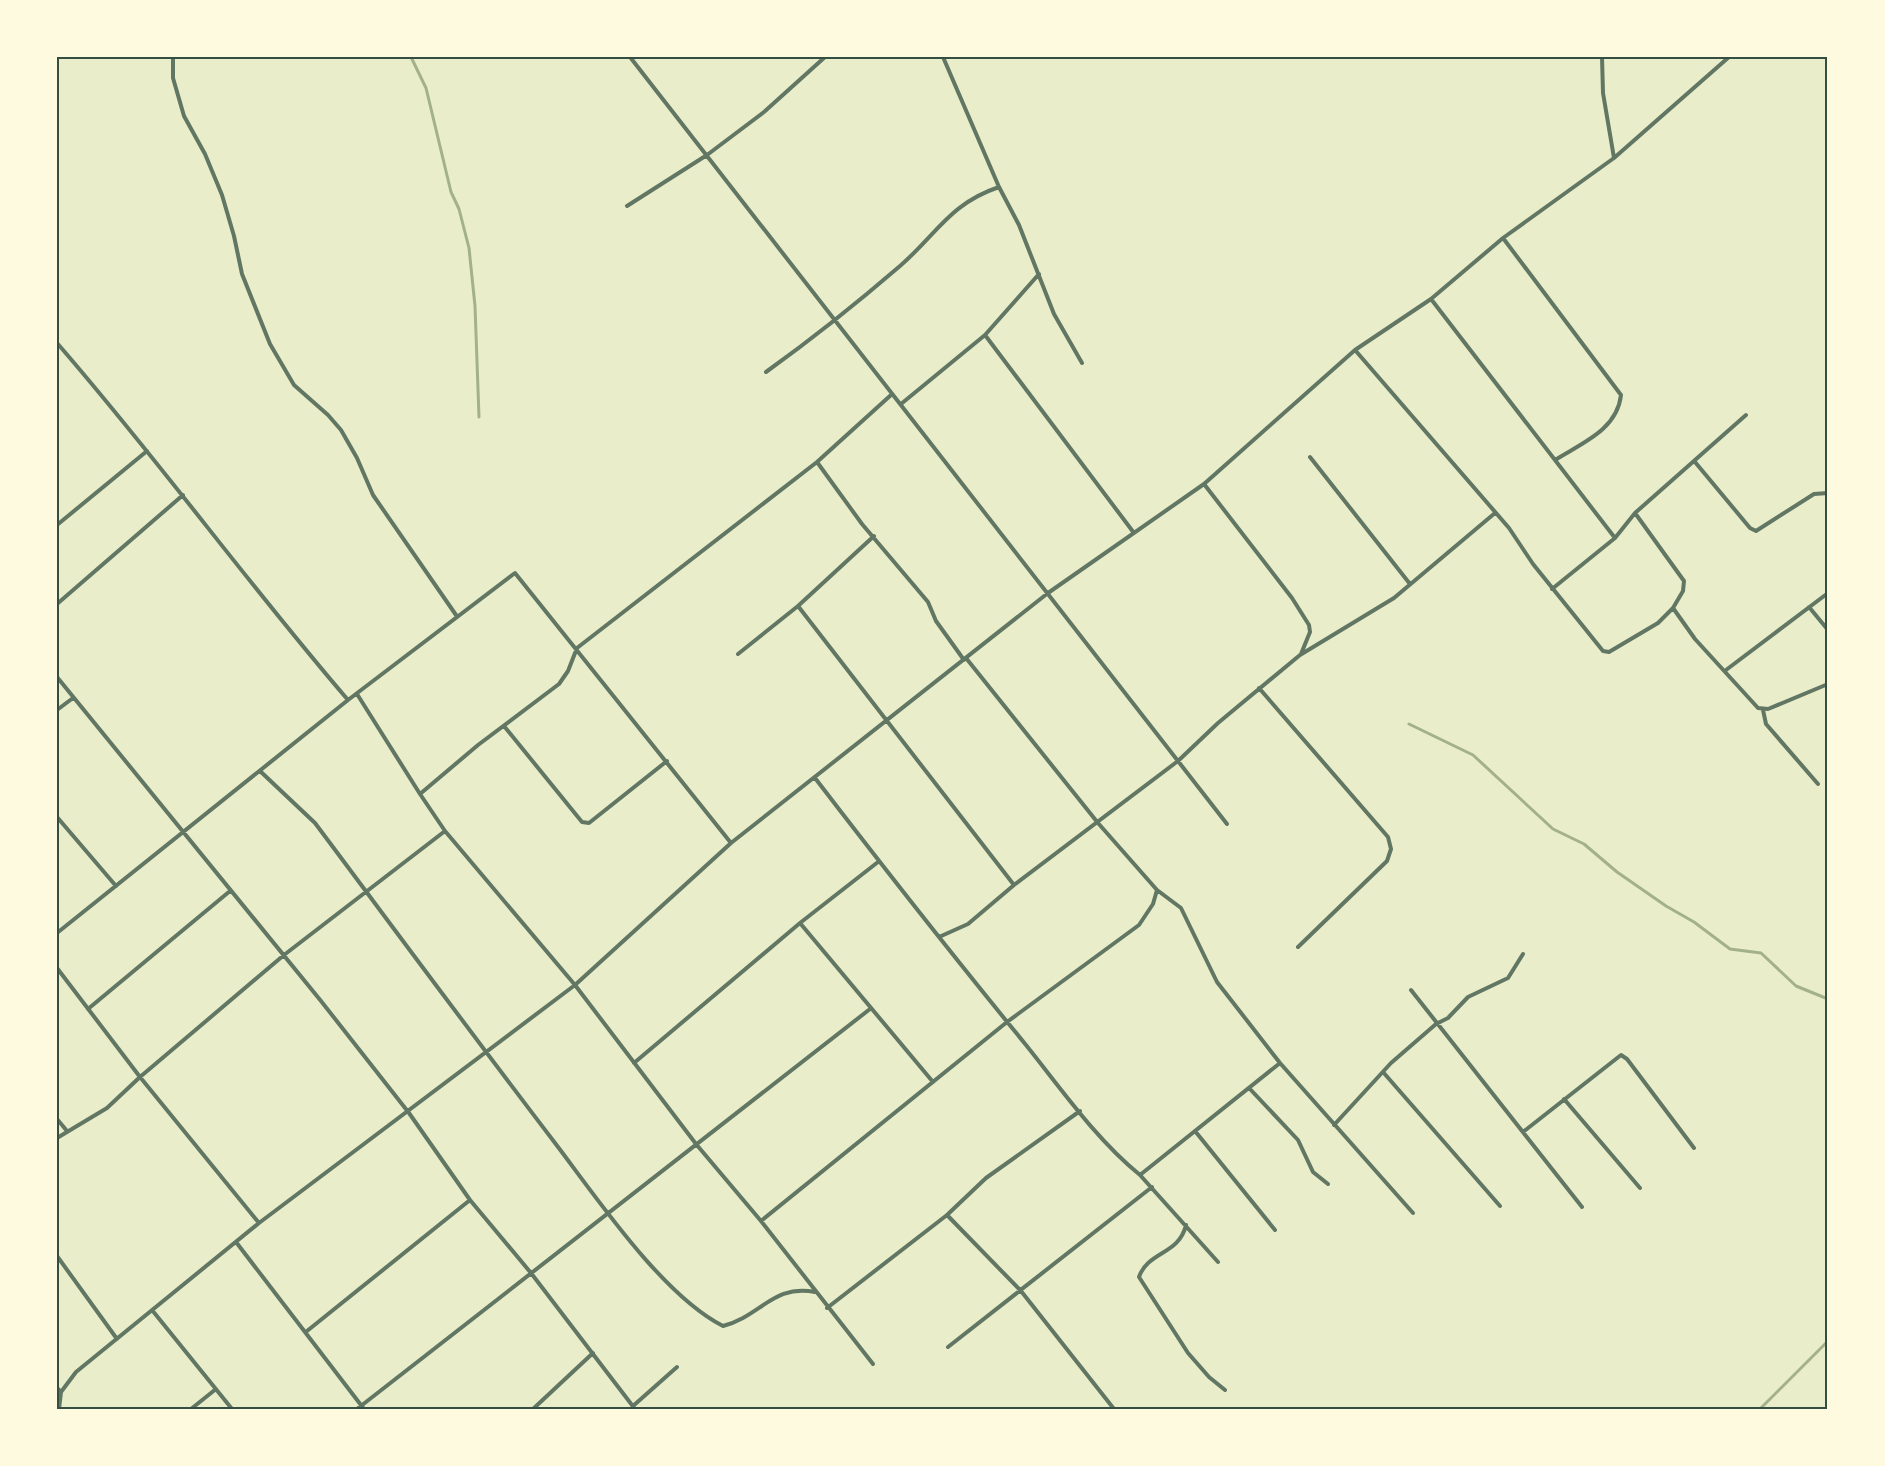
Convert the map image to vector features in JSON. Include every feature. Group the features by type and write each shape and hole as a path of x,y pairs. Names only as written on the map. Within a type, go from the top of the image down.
{"street":[{"path":"173,57 173,78 184,116 205,154 222,195 232,227 242,274 270,344 294,385 315,402 341,430 357,458 373,495 456,615"},
{"path":"630,57 1227,824"},
{"path":"627,206 707,155 764,112 825,57"},
{"path":"943,57 1039,274 1054,314 1074,345 1082,363"},
{"path":"1602,57 1603,93 1614,158"},
{"path":"59,1409 62,1392 76,1372 259,1223 409,1113 575,985 731,843 1048,593 1204,484 1355,350 1431,299 1503,238 1614,158 1729,57"},
{"path":"766,372 900,266 921,246 935,228 967,201 999,187"},
{"path":"1503,238 1621,395 1615,417 1606,428 1555,460"},
{"path":"901,404 985,335 1039,274"},
{"path":"1431,299 1615,538"},
{"path":"985,335 1134,533"},
{"path":"57,344 183,495 254,584 283,625 348,700"},
{"path":"1355,350 1509,528 1552,589 1604,651 1609,652 1658,622 1673,608 1683,591 1684,581 1635,513"},
{"path":"420,794 559,684 568,671 577,648 817,462 891,394"},
{"path":"1552,589 1615,538 1635,513 1746,415"},
{"path":"57,525 147,451"},
{"path":"1310,457 1410,584"},
{"path":"817,462 928,602 936,621 965,659 1098,823 1157,890 1181,908 1217,982 1280,1063 1413,1213"},
{"path":"1695,462 1750,528 1756,531 1814,494 1828,493"},
{"path":"1204,484 1292,598 1309,625 1310,632 1300,655"},
{"path":"57,604 183,495"},
{"path":"939,937 968,924 1014,885 1178,760 1300,655 1394,598 1495,513"},
{"path":"738,654 798,606 874,536"},
{"path":"57,933 456,615 515,573 731,843"},
{"path":"1726,670 1828,592"},
{"path":"798,606 1014,885"},
{"path":"1809,607 1828,630"},
{"path":"1673,608 1695,639 1726,670 1758,708 1763,710 1828,684"},
{"path":"57,677 182,833 284,955 409,1113 470,1200 531,1273 634,1407 677,1367"},
{"path":"1259,688 1388,837 1391,849 1387,861 1298,948"},
{"path":"357,694 445,831 575,985 696,1144 873,1364"},
{"path":"57,710 73,698"},
{"path":"1763,710 1766,724 1818,784"},
{"path":"504,726 582,822 589,823 667,761"},
{"path":"260,771 315,823 608,1212 663,1278 723,1326 735,1323 788,1291 798,1289 816,1293"},
{"path":"815,778 879,862 1114,1154 1152,1187 1218,1262"},
{"path":"57,817 116,886"},
{"path":"57,1138 96,1117 284,955 445,831"},
{"path":"634,1063 800,923 879,862"},
{"path":"760,1221 1007,1022 1139,925 1153,904 1157,890"},
{"path":"88,1009 230,891"},
{"path":"800,923 933,1082"},
{"path":"1334,1125 1383,1072 1436,1024 1448,1018 1475,992 1508,978 1523,954"},
{"path":"57,968 140,1077 259,1223"},
{"path":"1411,990 1582,1207"},
{"path":"236,1242 307,1331 361,1408 608,1212 870,1009"},
{"path":"1522,1132 1621,1055 1627,1059 1694,1148"},
{"path":"1140,1175 1280,1063"},
{"path":"1383,1072 1500,1206"},
{"path":"1250,1089 1298,1140 1312,1172 1329,1184"},
{"path":"1564,1099 1640,1188"},
{"path":"827,1308 947,1215 986,1178 1080,1111"},
{"path":"57,1119 67,1131"},
{"path":"1195,1131 1275,1230"},
{"path":"948,1347 1152,1187"},
{"path":"307,1331 470,1200"},
{"path":"947,1215 1021,1291 1114,1409"},
{"path":"1186,1225 1180,1242 1142,1269 1139,1277 1188,1353 1209,1377 1225,1390"},
{"path":"57,1256 117,1339"},
{"path":"152,1310 232,1409"},
{"path":"533,1409 593,1353"},
{"path":"57,1388 62,1392"},
{"path":"191,1409 216,1389"}],"waterway":[{"path":"411,57 426,88 451,192 459,209 469,248 475,306 479,417"},
{"path":"1409,724 1473,755 1553,829 1584,844 1617,872 1666,906 1694,922 1730,949 1761,953 1796,986 1828,999"},
{"path":"1760,1409 1828,1341"}]}
